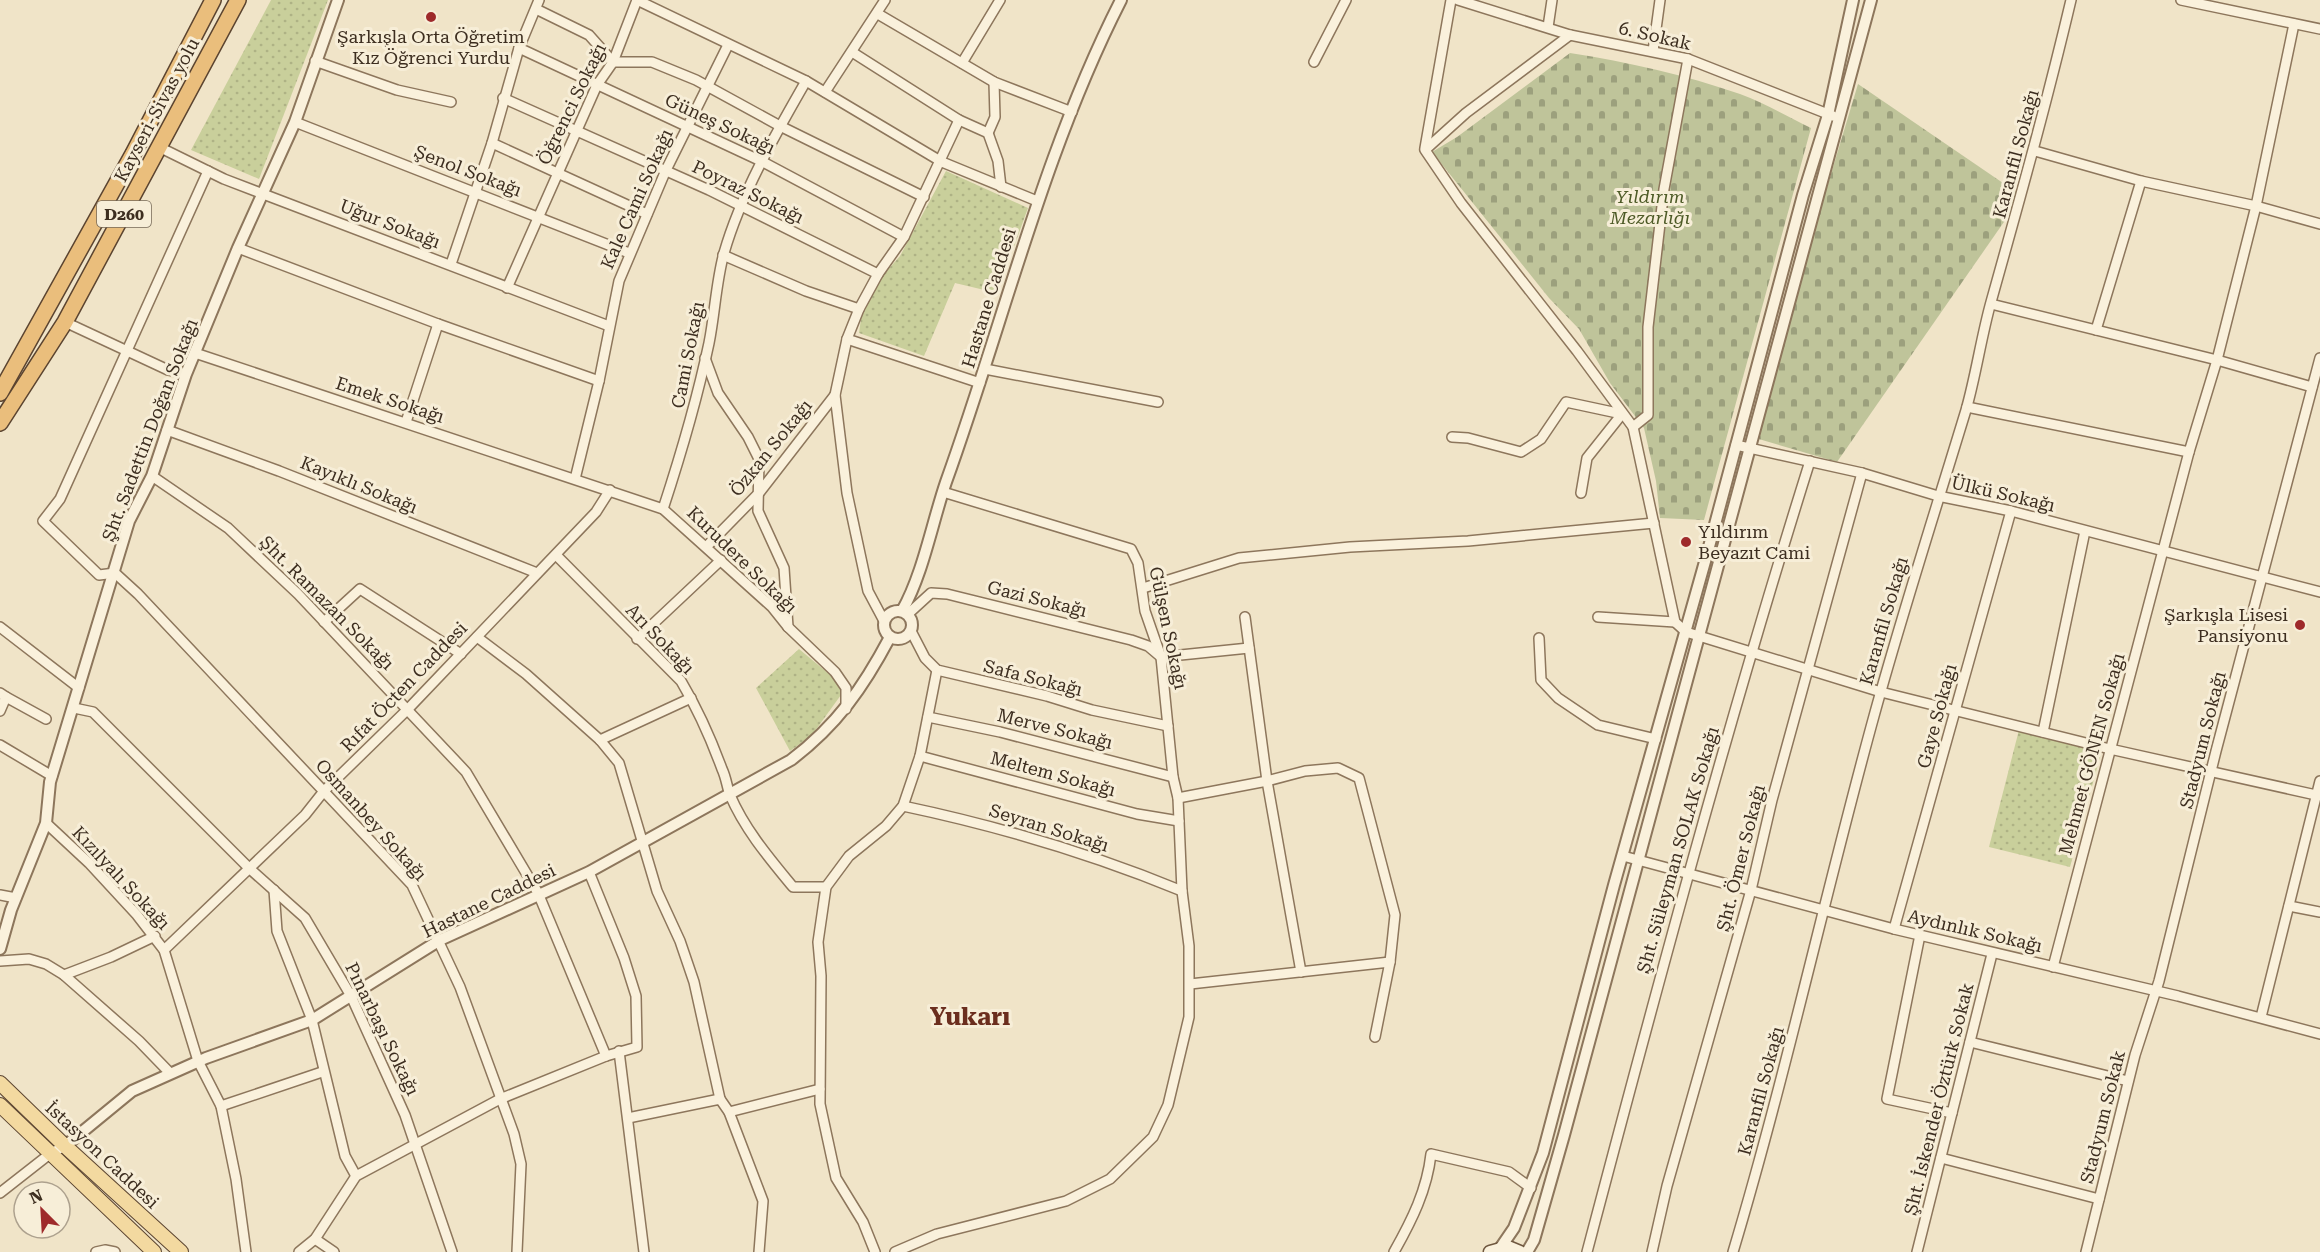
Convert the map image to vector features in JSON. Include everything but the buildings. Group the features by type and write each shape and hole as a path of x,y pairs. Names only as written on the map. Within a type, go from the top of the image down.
{"highway":[{"name":"Kayseri-Sivas yolu","path":"0,393 133,154 213,0"},
{"name":"Kayseri-Sivas yolu","path":"0,423 65,322 161,148 238,0"}],"main road":[{"name":"İstasyon Caddesi","path":"0,1083 181,1252"},
{"name":"İstasyon Caddesi","path":"0,1105 154,1252"},
{"path":"1496,1250 1520,1252"}],"street":[{"name":"Şht. Sadettin Doğan Sokağı","path":"0,949 16,898 46,823 52,776 129,521 152,476 186,374 238,248 295,122 338,0"},
{"path":"637,0 806,81 942,162 1037,201"},
{"name":"Öğrenci Sokağı","path":"507,288 575,131 597,85 613,62 637,0"},
{"path":"825,92 885,0"},
{"path":"962,63 1000,0"},
{"name":"Hastane Caddesi","path":"905,613 1037,201 1120,0"},
{"path":"1314,62 1346,0"},
{"path":"1451,0 1425,150 1461,203 1577,351 1633,427 1675,622 1686,632 1751,650 1881,692 2110,749 2316,795"},
{"name":"6. Sokak","path":"1458,0 1570,34 1688,59 1840,119"},
{"path":"1548,27 1552,0"},
{"path":"1653,51 1660,0"},
{"path":"1496,1250 1514,1228 1531,1188 1568,1066 1803,195 1828,114 1853,0"},
{"path":"1527,1252 1534,1240 1564,1135 1701,635 1749,447 1772,375 1871,0"},
{"name":"Karanfil Sokağı","path":"1733,1252 1793,1034 1822,909 1881,692 1938,496 1967,406 1990,304 2035,151 2071,0"},
{"path":"2181,0 2207,2 2320,29"},
{"path":"451,264 492,143 519,48 537,4 588,35 613,62 652,62 707,86 780,126 924,197"},
{"path":"878,14 994,81 1072,112"},
{"name":"Mehmet GÖNEN Sokağı","path":"2053,967 2189,452 2217,360 2256,206 2294,24"},
{"path":"1425,150 1430,142 1570,34"},
{"name":"Kale Cami Sokağı","path":"575,479 599,381 619,281 666,170 728,45"},
{"name":"Güneş Sokağı","path":"519,48 763,162 904,237"},
{"path":"852,52 959,120 988,133"},
{"path":"1633,427 1648,415 1648,327 1664,189 1688,59"},
{"path":"315,62 397,90 451,102"},
{"name":"Cami Sokağı","path":"663,509 693,417 723,255 741,206 780,126 806,81"},
{"path":"994,81 995,117 988,133 998,161 1001,187"},
{"name":"Poyraz Sokağı","path":"503,98 666,170 878,274"},
{"path":"911,631 904,638 890,637 884,630 884,621 868,591 847,493 834,395 847,339 859,309 878,274 904,237 942,162 959,120"},
{"name":"Şenol Sokağı","path":"295,122 476,191 629,253"},
{"path":"492,143 647,214"},
{"name":"Uğur Sokağı","path":"161,148 208,171 609,326"},
{"path":"2035,151 2141,181 2256,206 2320,224"},
{"path":"115,573 99,575 43,520 60,499 208,171"},
{"path":"2096,330 2141,181"},
{"path":"238,248 438,324 599,381"},
{"path":"723,255 806,291 859,309"},
{"path":"1990,304 2217,360 2312,387"},
{"path":"65,322 168,370 186,374"},
{"path":"406,422 438,324"},
{"path":"847,339 980,383"},
{"name":"Emek Sokağı","path":"195,353 575,479"},
{"path":"705,358 718,393 748,437 759,459 758,511 784,568 788,627"},
{"name":"Stadyum Sokağı","path":"2155,991 2320,358"},
{"path":"985,369 1158,402"},
{"name":"Özkan Sokağı","path":"706,546 759,493 834,395"},
{"path":"1452,437 1468,438 1521,452 1541,439 1566,402 1622,414"},
{"path":"1967,406 2189,452"},
{"path":"1581,493 1587,458 1622,414"},
{"name":"Kayıklı Sokağı","path":"167,430 279,471 537,573"},
{"name":"Ülkü Sokağı","path":"1736,444 1862,473 1938,496 2011,511 2262,579 2320,592"},
{"name":"Şht. Süleyman SOLAK Sokağı","path":"1587,1252 1751,650 1810,460"},
{"name":"Şht. Ömer Sokağı","path":"1652,1252 1667,1186 1751,891 1808,669 1862,473"},
{"name":"Şht. Ramazan Sokağı","path":"152,476 228,528 298,594 466,772 538,893 606,1056"},
{"name":"Kurudere Sokağı","path":"575,479 663,509 772,607 788,627 835,672 846,688 846,710"},
{"name":"Rıfat Öcten Caddesi","path":"164,950 305,815 324,791 408,709 596,512 610,490"},
{"name":"Gülşen Sokağı","path":"895,1252 937,1234 1066,1201 1110,1179 1134,1159 1153,1137 1168,1105 1189,1017 1189,946 1182,891 1178,798 1173,777 1161,657 1145,611 1138,563 1131,549 943,492"},
{"name":"Gaye Sokağı","path":"1894,929 2011,511"},
{"path":"1143,588 1239,558 1350,547 1468,541 1654,523"},
{"path":"2043,732 2085,531"},
{"name":"Arı Sokağı","path":"556,555 681,681 691,698 723,771 730,794 748,829 793,887 826,887"},
{"path":"637,639 721,560"},
{"name":"Osmanbey Sokağı","path":"115,573 138,594 412,885 440,940 514,1134 521,1164 517,1252"},
{"path":"324,622 360,590 461,654"},
{"name":"Gazi Sokağı","path":"905,613 931,593 946,594 1131,640 1148,646 1161,657"},
{"path":"875,1252 864,1222 836,1178 820,1104 821,976 818,942 826,887 849,856 886,826 903,806 920,756 937,670 925,658 911,631 912,622 905,613 889,613 884,621"},
{"path":"1245,617 1268,782 1301,972"},
{"path":"1598,617 1675,622"},
{"path":"0,627 79,688"},
{"path":"477,637 525,674 600,740 618,763 657,891 680,941 694,982 720,1099 729,1112 764,1201 759,1252"},
{"name":"Hastane Caddesi","path":"65,1146 132,1091 198,1061 312,1020 440,940 538,893 589,872 791,760 818,740 846,710 890,637"},
{"path":"1539,638 1541,680 1558,698 1598,725 1656,739"},
{"path":"1161,657 1249,648"},
{"name":"Safa Sokağı","path":"937,670 1047,696 1092,710 1168,726"},
{"path":"0,711 3,695 46,719"},
{"path":"600,740 691,698"},
{"name":"Pınarbaşı Sokağı","path":"74,708 93,712 151,767 250,869 305,918 351,996 405,1115 452,1252"},
{"name":"Merve Sokağı","path":"928,717 1000,732 1173,777"},
{"path":"0,745 52,776"},
{"name":"Meltem Sokağı","path":"920,756 1137,814 1179,821"},
{"path":"1178,798 1268,782 1305,771 1338,768 1359,778 1395,915 1390,962 1375,1037"},
{"path":"2261,1017 2320,781"},
{"name":"Seyran Sokağı","path":"903,806 939,813 1050,843 1182,891"},
{"name":"Kızılyalı Sokağı","path":"46,823 89,863 155,936 164,950 198,1061 221,1106 236,1179 246,1252"},
{"name":"Aydınlık Sokağı","path":"1623,856 1894,929 2261,1017 2320,1034"},
{"path":"299,1252 315,1239 356,1176 500,1099 619,1051 637,1047 636,996 624,958 589,872"},
{"path":"274,890 277,931 312,1020 322,1072 345,1156 356,1176"},
{"path":"0,895 16,898"},
{"path":"2289,906 2320,912"},
{"path":"1920,935 1887,1098 1952,1113"},
{"path":"64,975 111,957 155,936"},
{"name":"Şht. İskender Öztürk Sokak","path":"1917,1252 1992,954"},
{"path":"0,961 29,959 46,964 64,975 139,1041 170,1073"},
{"path":"1190,984 1390,962"},
{"name":"Stadyum Sokak","path":"2086,1252 2128,1081 2155,991"},
{"path":"1970,1042 2128,1081"},
{"path":"619,1051 644,1252"},
{"path":"221,1106 322,1072"},
{"path":"729,1112 820,1089"},
{"path":"628,1118 720,1099"},
{"path":"0,1193 65,1146"},
{"path":"1394,1252 1411,1222 1428,1181 1431,1154 1509,1172 1531,1188"},
{"path":"1941,1158 2099,1199"},
{"path":"315,1239 334,1252"},
{"path":"96,1252 105,1250 115,1252"}],"green space":[{"path":"271,0 328,0 259,179 191,150"},
{"name":"Yıldırım Mezarlığı","path":"1570,53 1656,70 1719,87 1758,102 1811,128 1704,520 1660,518 1656,481 1644,428 1610,383 1579,329 1549,298 1432,152 1457,137"},
{"path":"1858,84 2022,196 1837,462 1752,437"},
{"path":"946,171 1028,208 997,293 955,283 924,356 859,333 861,319 878,281 900,256"},
{"path":"799,649 846,688 812,735 790,751 756,688"},
{"path":"2020,726 2103,746 2070,867 1989,847"}],"place":[{"name":"Şarkışla Orta Öğretim Kız Öğrenci Yurdu","path":"431,17"},
{"name":"Yıldırım Beyazıt Cami","path":"1686,542"},
{"name":"Şarkışla Lisesi Pansiyonu","path":"2300,625"}],"district":[{"name":"Yukarı","path":"970,1017"}]}
